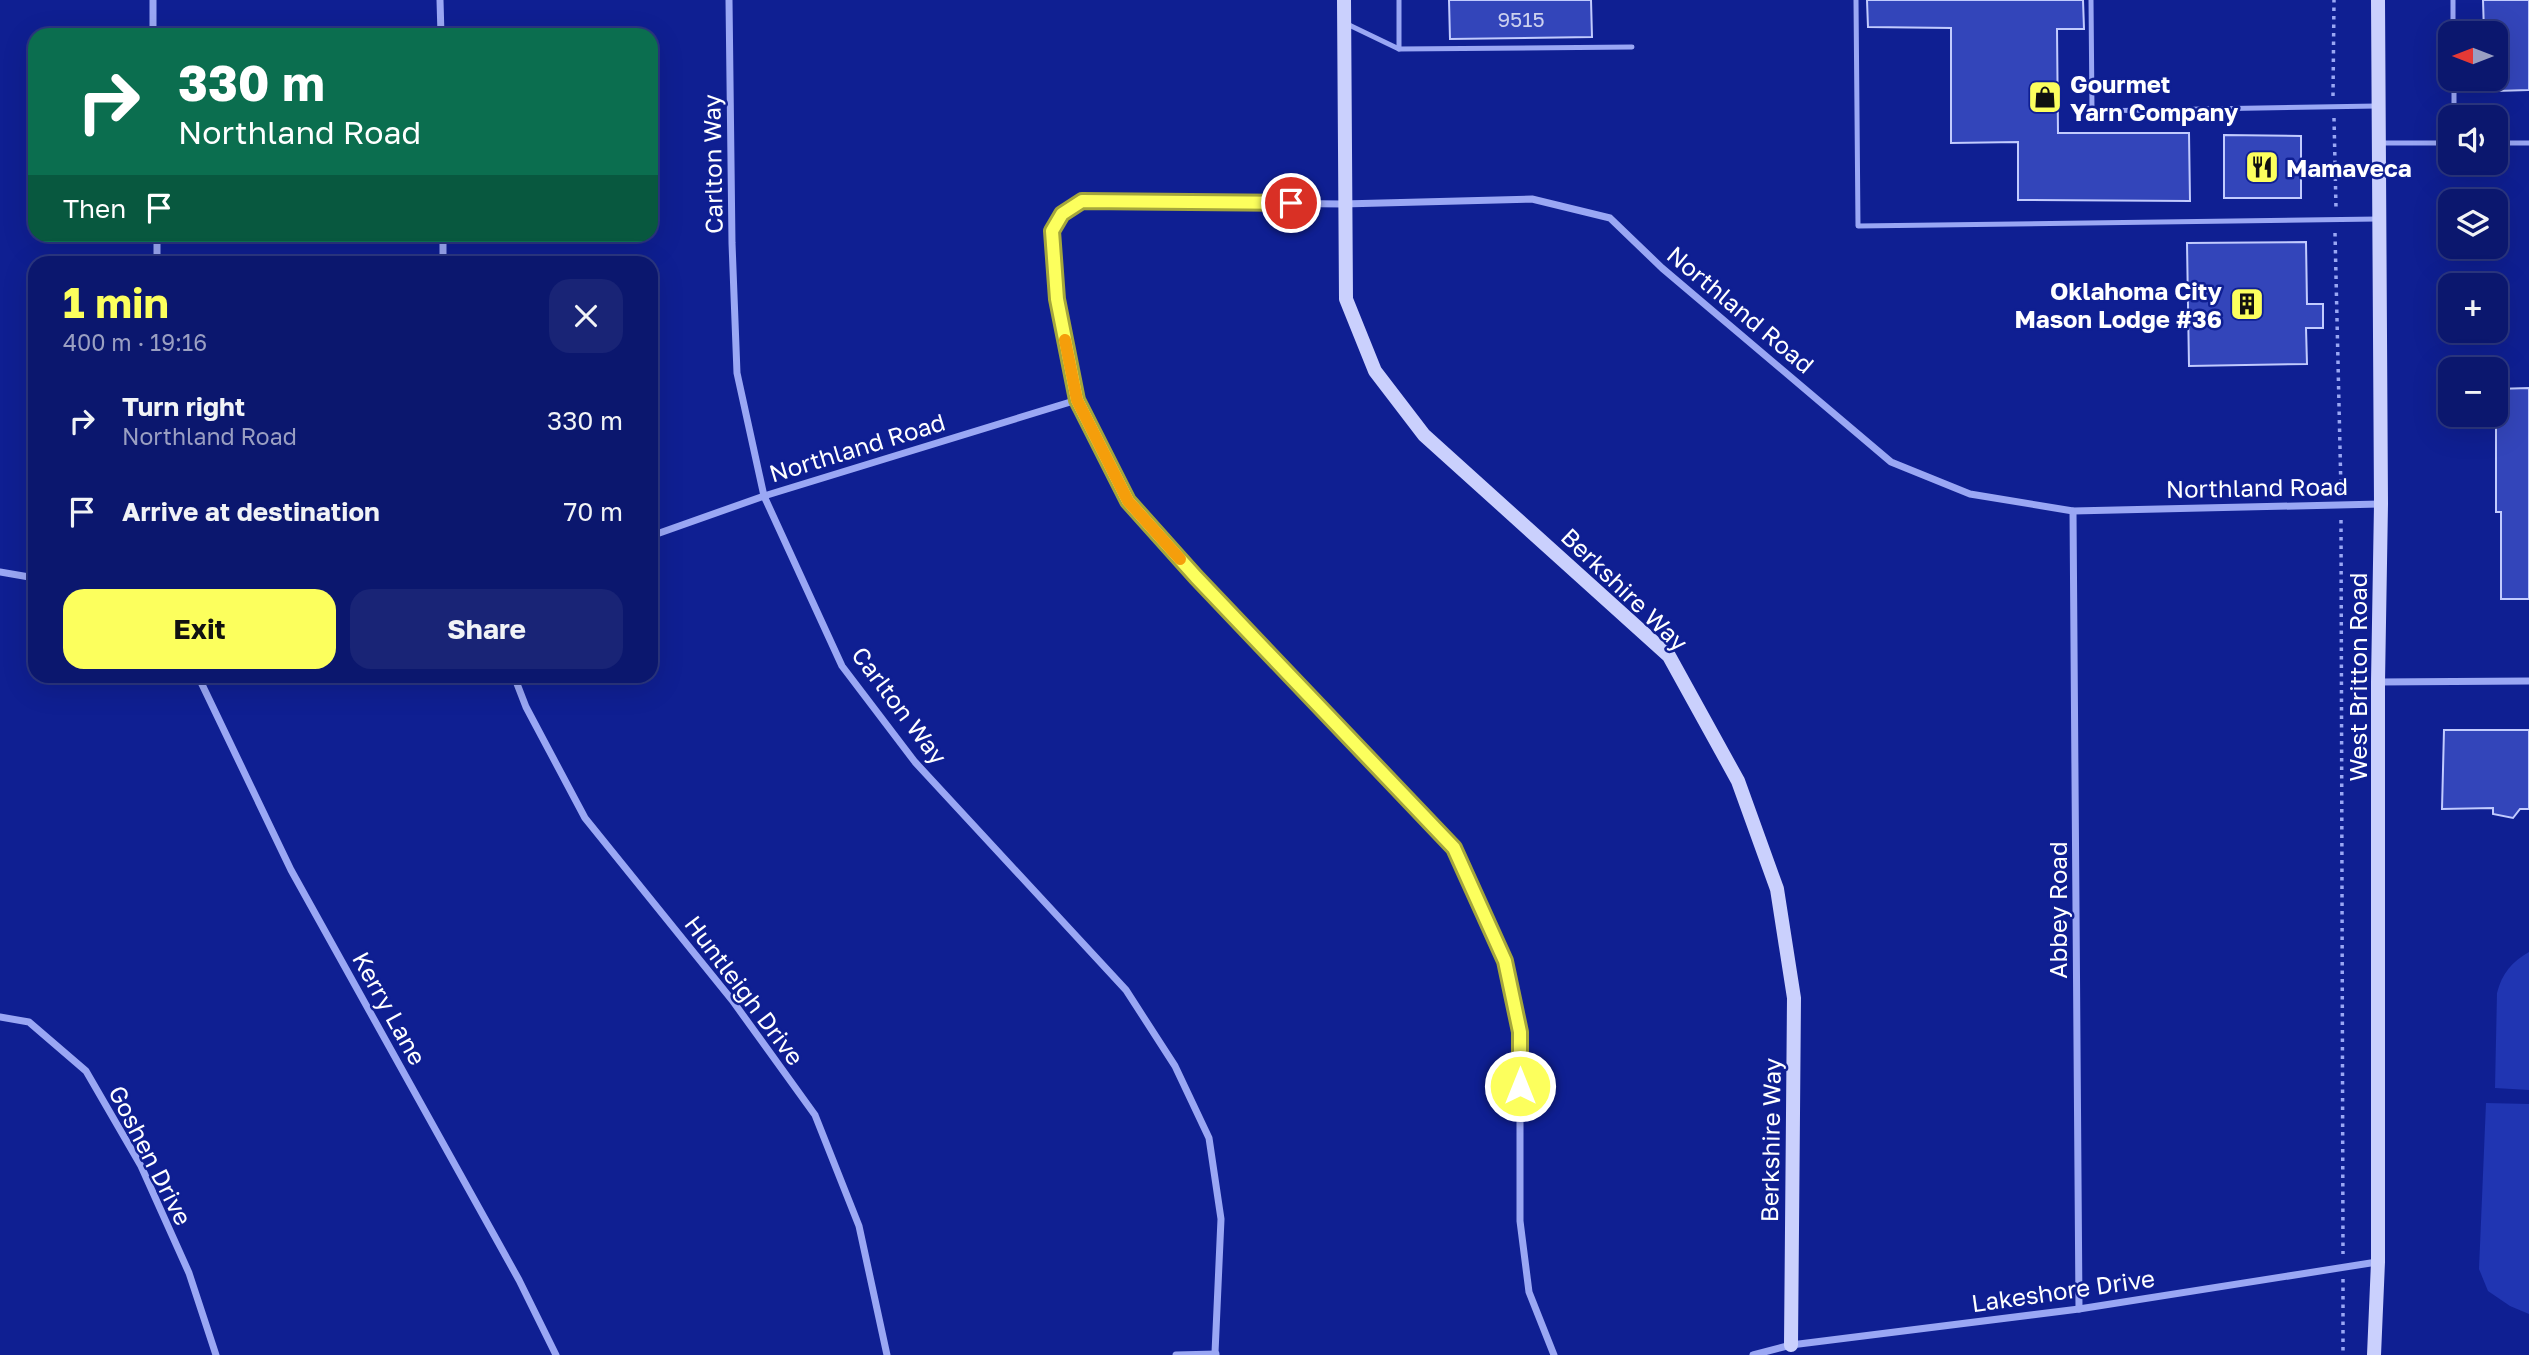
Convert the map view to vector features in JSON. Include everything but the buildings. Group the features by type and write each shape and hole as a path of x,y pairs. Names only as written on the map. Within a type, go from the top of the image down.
{"street":[{"path":"153,0 153,28"},
{"path":"440,0 441,28"},
{"name":"Carlton Way","path":"729,0 732,243 737,373 764,496 842,666 915,762 1126,990 1175,1066 1209,1138 1221,1219 1216,1354"},
{"name":"Berkshire Way","path":"1343,0 1346,299 1375,371 1424,435 1669,656 1738,781 1777,889 1794,998 1791,1345"},
{"name":"West Britton Road","path":"2374,1355 2378,1262 2378,682 2381,503 2378,0"},
{"name":"Northland Road","path":"658,534 764,496 1077,400 1057,299 1052,231 1062,214 1082,201 1343,204 1532,199 1610,218 1662,268 1892,462 1970,494 2073,511 2381,503"},
{"path":"1077,400 1128,501 1196,577 1454,848 1505,961 1520,1032 1520,1221 1530,1293 1554,1355"},
{"name":"Abbey Road","path":"2073,511 2079,1308"},
{"path":"0,572 28,577"},
{"path":"2378,682 2529,681"},
{"name":"Kerry Lane","path":"201,683 291,870 519,1280 556,1355"},
{"name":"Huntleigh Drive","path":"517,683 526,708 585,818 732,1000 815,1115 859,1226 887,1355"},
{"name":"Goshen Drive","path":"0,1017 29,1022 86,1071 141,1166 188,1273 216,1355"},
{"name":"Lakeshore Drive","path":"1752,1355 1791,1345 2079,1308 2378,1262"},
{"path":"1176,1355 1216,1354"}],"lane":[{"path":"1399,0 1399,49"},
{"path":"1856,0 1858,226 2378,219"},
{"path":"2091,0 2092,111 2378,106"},
{"path":"2453,0 2453,21"},
{"path":"1344,23 1399,49 1632,47"},
{"path":"2378,143 2438,143"},
{"path":"2508,143 2529,143"}],"path":[{"path":"2334,0 2333,106 2337,190 2334,245 2342,489"},
{"name":"West Britton Road","path":"2341,538 2343,1248"},
{"path":"2343,1301 2343,1355"}],"shaded area":[{"path":"2529,952 2529,1090 2495,1088 2497,993 2508,969"},
{"path":"2486,1103 2529,1104 2529,1314 2510,1306 2488,1291 2479,1269"}],"slow traffic":[{"path":"1065,340 1077,400 1128,501 1180,559"}],"place":[{"name":"Gourmet Yarn Company","path":"2045,97"},
{"name":"Mamaveca","path":"2262,167"},
{"name":"Oklahoma City Mason Lodge #36","path":"2247,304"}],"route":[{"path":"1291,203 1082,201 1062,214 1052,231 1057,299 1077,400 1128,501 1196,577 1454,848 1505,961 1520,1032 1520,1086"}]}
